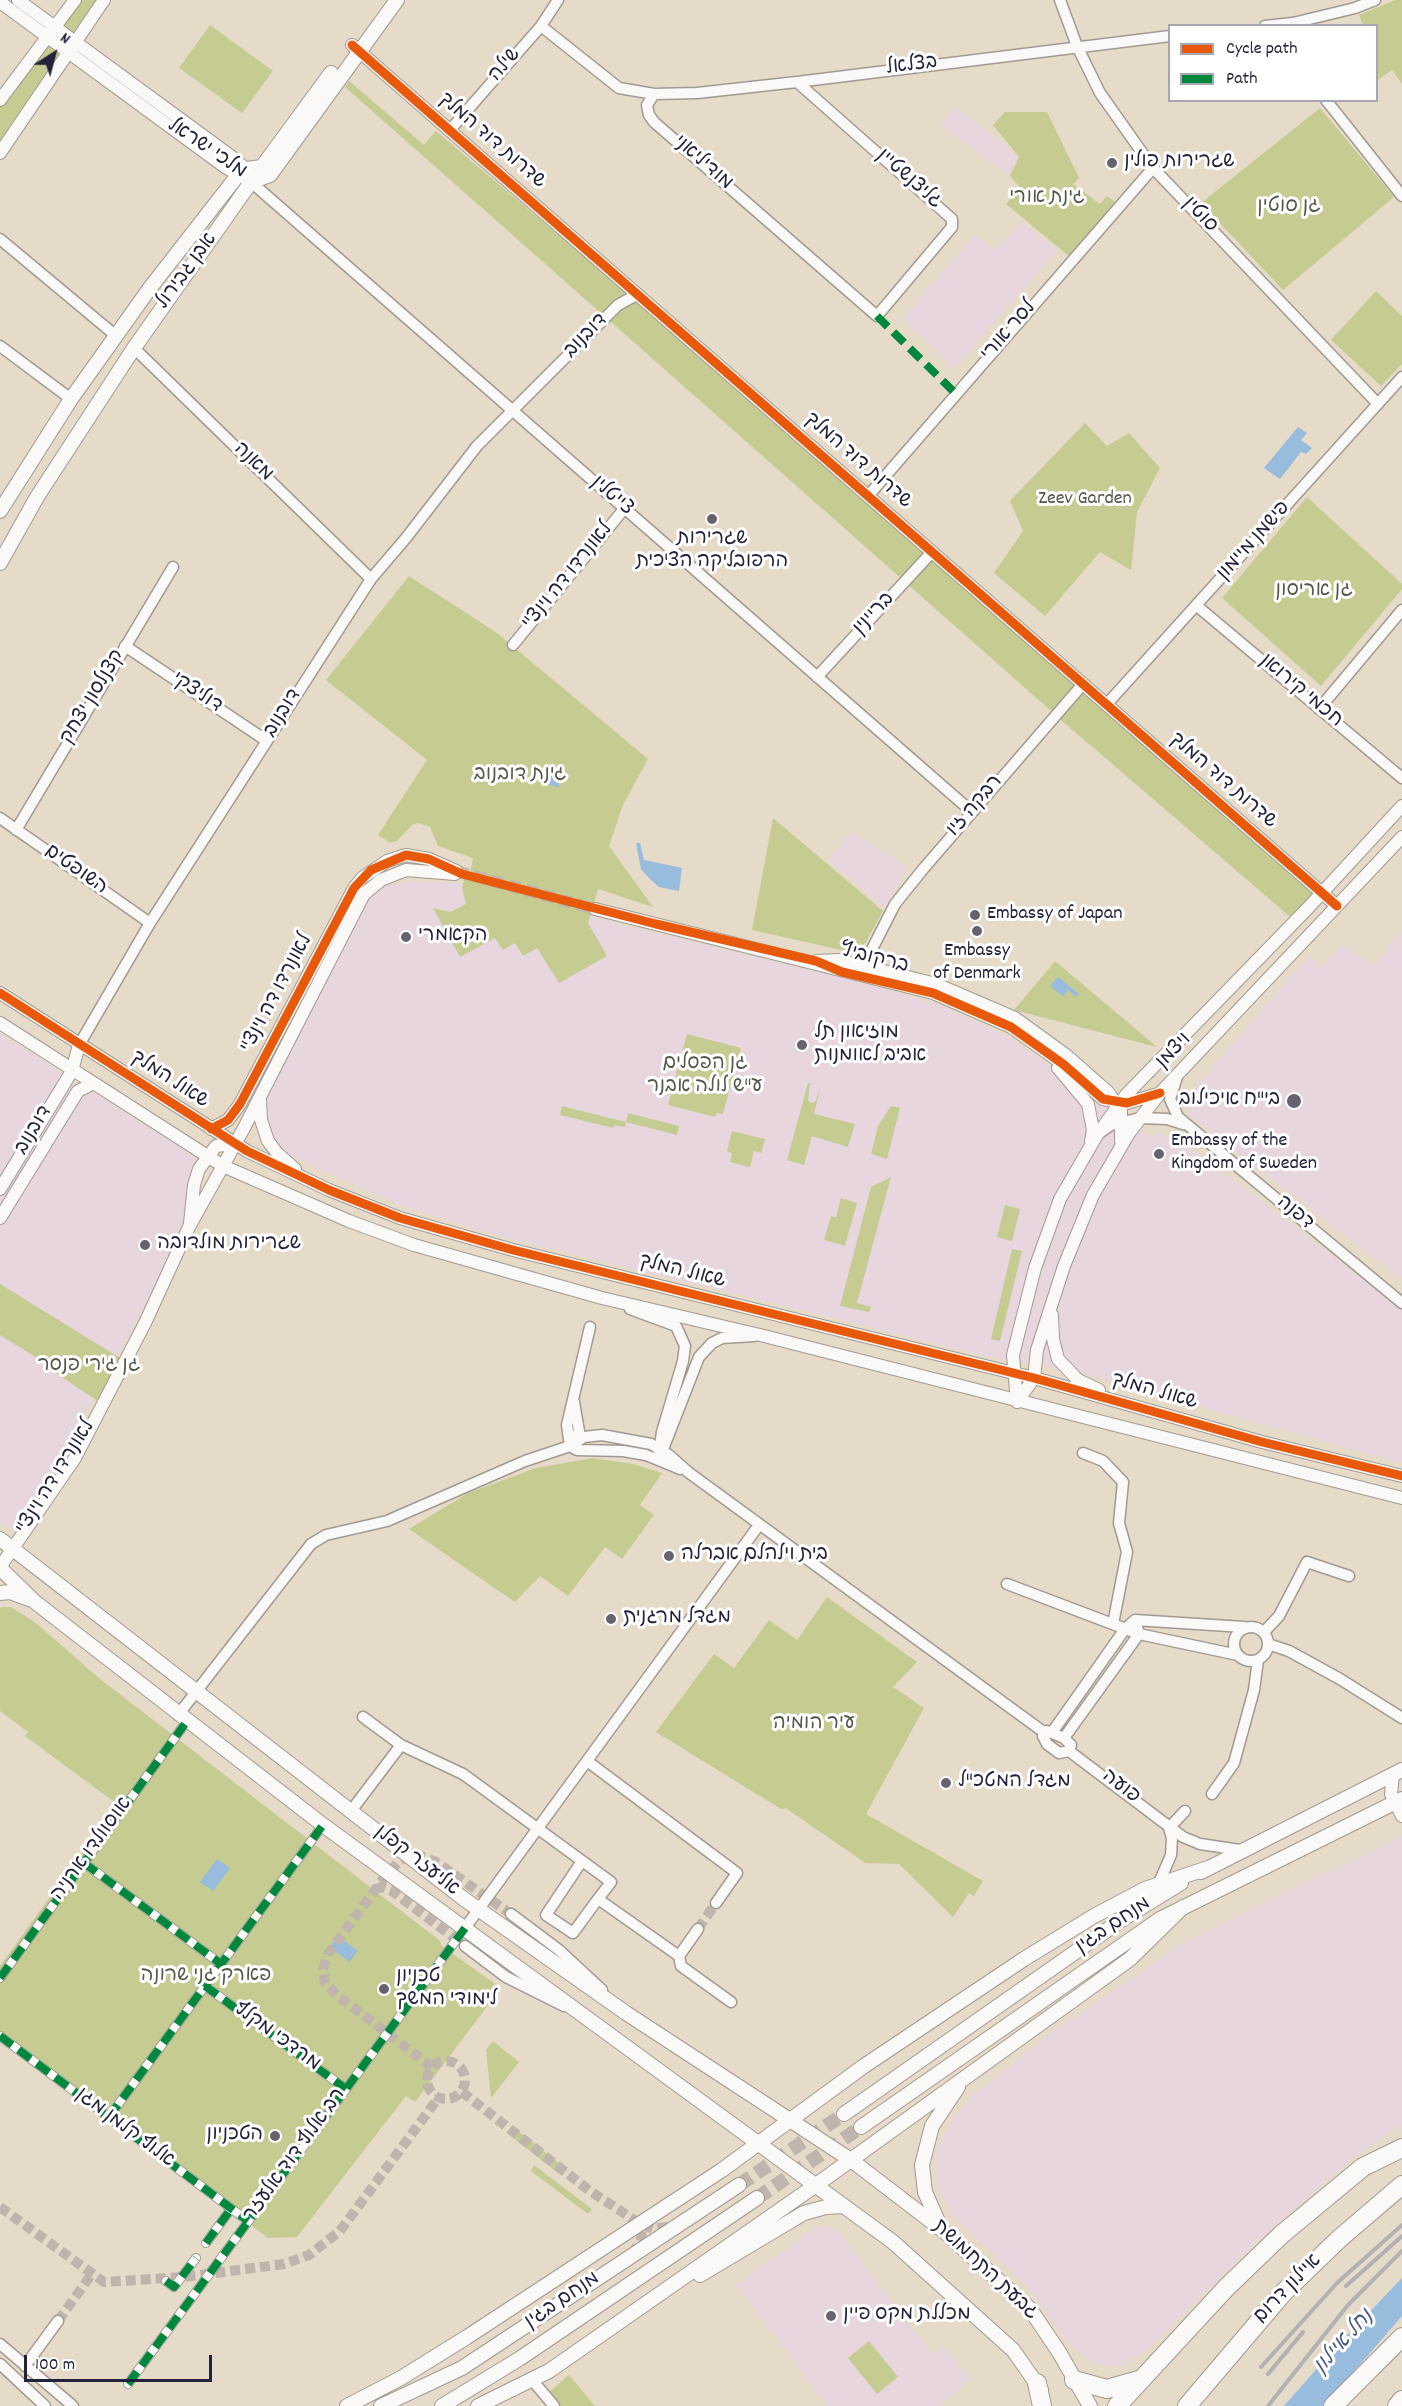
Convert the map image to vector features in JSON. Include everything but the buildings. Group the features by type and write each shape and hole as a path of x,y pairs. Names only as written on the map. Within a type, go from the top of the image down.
{"highway":[{"path":"1117,2406 1226,2288 1281,2235 1363,2167 1402,2148"},
{"name":"איילון דרום","path":"1187,2406 1284,2292 1339,2239 1402,2185"},
{"path":"1334,2406 1402,2337"},
{"path":"1074,2380 1107,2389 1127,2385 1145,2376"},
{"path":"1037,2383 1042,2406"},
{"path":"1397,2406 1402,2400"}],"main road":[{"name":"אבן גבירול","path":"355,48 387,0"},
{"name":"אבן גבירול","path":"2,505 115,335 245,175 262,167 355,48 397,0"},
{"name":"אבן גבירול","path":"0,563 37,497 245,175"},
{"name":"אליעזר קפלן","path":"0,1539 479,1910 626,2013 851,2160"},
{"name":"אליעזר קפלן","path":"0,1568 35,1602 323,1825 816,2185"},
{"path":"0,1593 10,1592 35,1602"},
{"name":"מנחם בגין","path":"844,2114 1124,1918 1240,1850 1398,1772"},
{"name":"מנחם בגין","path":"861,2127 1132,1938 1183,1906 1398,1801"},
{"path":"347,2406 401,2378 467,2337 760,2144 864,2066 1024,1959 1094,1916 1158,1885 1208,1868"},
{"path":"478,2406 533,2381 816,2185 1130,1959 1183,1906"},
{"path":"945,2232 928,2203 922,2165 935,2119 972,2071"},
{"name":"גבעת התחמושת","path":"851,2160 945,2232 1030,2309 1059,2352 1090,2406"},
{"name":"גבעת התחמושת","path":"816,2185 893,2242 982,2319 1013,2350 1037,2383 1049,2406"},
{"name":"מנחם בגין","path":"381,2406 471,2362 739,2186"},
{"name":"מנחם בגין","path":"442,2406 519,2359 757,2198"},
{"path":"608,2330 804,2213 826,2207 844,2206"}],"street":[{"path":"18,0 51,32"},
{"path":"0,100 75,0"},
{"path":"0,153 104,0"},
{"name":"שילה","path":"450,130 541,26 558,0"},
{"name":"סוטין","path":"1060,0 1077,46 1100,93 1153,168 1378,405"},
{"path":"1293,24 1355,8 1375,0"},
{"path":"0,2 51,32"},
{"path":"541,26 619,88 654,94"},
{"name":"מלכי ישראל","path":"51,32 245,175"},
{"name":"בצלאל","path":"654,94 697,93 797,82 1168,36"},
{"name":"שדרות דוד המלך","path":"355,48 1337,906"},
{"name":"גליצנשטיין","path":"797,82 952,219 952,227 877,316"},
{"name":"מודיליאני","path":"654,94 647,105 649,115 654,122 877,316"},
{"path":"1328,102 1402,195"},
{"name":"לסר אורי","path":"868,496 1153,168"},
{"name":"צייטלין","path":"245,175 971,811"},
{"path":"0,239 115,335"},
{"name":"דובנוב","path":"0,1189 72,1071 79,1045 150,923 348,610 477,446 618,305 638,294"},
{"path":"0,346 71,399"},
{"name":"מאנה","path":"134,348 371,579"},
{"name":"פישמן מיימון","path":"1106,705 1402,376"},
{"name":"לאונרדו דה וינצ'י","path":"513,645 624,509"},
{"name":"בריינין","path":"817,677 932,552"},
{"name":"קצנלסון יצחק","path":"16,830 173,567"},
{"name":"חכמי קירואן","path":"1197,606 1402,778"},
{"path":"1319,709 1402,610"},
{"name":"דוליצקי","path":"125,646 267,741"},
{"name":"רבקה זיו","path":"853,969 865,959 880,937 895,904 971,811 1083,684"},
{"name":"ויצמן","path":"1017,1402 1013,1355 1035,1268 1060,1199 1094,1140 1118,1103 1402,806"},
{"name":"השופטים","path":"0,818 150,923"},
{"name":"ויצמן","path":"1017,1402 1034,1378 1037,1350 1064,1266 1093,1195 1140,1118 1160,1093 1402,837"},
{"name":"לאונרדו דה וינצ'י","path":"0,1568 75,1458 145,1323 189,1227 224,1166 364,894 381,880 406,870 456,873 429,859 406,855 371,870 354,888 240,1104 228,1120 211,1129"},
{"name":"ברקוביץ","path":"595,909 853,969 933,993 978,1010 1014,1029 1063,1064 1103,1099 1118,1103"},
{"name":"רבקה זיו","path":"880,937 880,957"},
{"path":"880,957 885,967 894,973"},
{"name":"ברקוביץ","path":"869,967 880,957"},
{"name":"ברקוביץ","path":"853,969 869,967 936,984 1015,1018 1066,1055 1118,1103"},
{"name":"שאול המלך","path":"0,993 235,1144 329,1190 400,1218 513,1250 1034,1378 1262,1442 1402,1476"},
{"name":"שאול המלך","path":"0,1023 92,1084 224,1166 349,1221 414,1245 602,1298 764,1336 1402,1498"},
{"path":"1014,1029 1056,1066 1088,1104 1094,1140"},
{"name":"דפנה","path":"1178,1075 1170,1099 1171,1107 1186,1125 1402,1303"},
{"name":"דובנוב","path":"0,1218 78,1091 92,1084"},
{"path":"1118,1103 1138,1101 1160,1093"},
{"path":"261,1095 261,1120 268,1141 288,1164 329,1190"},
{"name":"ויצמן","path":"1117,1153 1123,1121 1118,1103"},
{"name":"דפנה","path":"1094,1140 1104,1129 1123,1121 1140,1118 1167,1119 1186,1125"},
{"path":"189,1227 194,1185 206,1156 216,1146 227,1143 235,1144"},
{"path":"602,1298 676,1326 681,1335 685,1346 683,1361 660,1453"},
{"path":"1052,1305 1055,1353 1069,1372 1078,1380 1136,1406"},
{"path":"570,1446 579,1431 574,1396 590,1327"},
{"path":"642,1442 666,1433 694,1365 712,1343 732,1337 764,1336"},
{"path":"666,1433 688,1472"},
{"path":"183,1718 196,1691 311,1544 326,1535 387,1521 525,1461 570,1446 591,1435 642,1442 660,1453 1049,1732 1064,1738 1071,1745 1069,1751"},
{"path":"570,1446 577,1450 660,1453"},
{"path":"1083,1453 1104,1461 1123,1482 1119,1523 1127,1552 1113,1624"},
{"path":"465,1928 759,1525"},
{"path":"1264,1632 1279,1616 1307,1562 1349,1576"},
{"path":"1007,1584 1139,1634 1238,1655 1247,1661 1258,1660"},
{"path":"1049,1732 1125,1629 1136,1620 1255,1626 1264,1632 1268,1644 1265,1653 1258,1660 1254,1690 1234,1763 1212,1794"},
{"path":"1064,1738 1139,1634 1136,1620"},
{"path":"1238,1655 1234,1640 1244,1627"},
{"path":"1268,1644 1289,1651 1340,1679 1402,1718"},
{"path":"363,1717 401,1745 463,1774 611,1882 573,1933 546,1915 582,1861"},
{"name":"אוסוולדו ארניה","path":"0,1978 84,1863 183,1718"},
{"name":"פועה","path":"1049,1732 1043,1740 1055,1750 1063,1754 1069,1751 1168,1828 1200,1844 1240,1850"},
{"path":"351,1811 401,1745"},
{"path":"587,1761 737,1873 716,1903"},
{"path":"1398,1772 1391,1790 1398,1801 1402,1816"},
{"path":"1158,1885 1171,1855 1172,1839 1168,1828 1185,1811"},
{"path":"109,2117 323,1825"},
{"path":"84,1863 221,1964"},
{"path":"598,1899 679,1956 681,1966 731,2002"},
{"path":"511,1914 559,1950 626,2013"},
{"name":"רב אלוף דוד אלעזר","path":"128,2384 465,1928"},
{"path":"679,1956 698,1929"},
{"path":"465,1946 506,1977 586,2016"},
{"name":"מרדכי מקלף","path":"205,1986 346,2089"},
{"name":"אלוף קלמן מגן","path":"0,2036 248,2221"},
{"path":"206,2244 231,2209"},
{"path":"166,2281 174,2287 196,2258"},
{"path":"25,2366 58,2321"},
{"path":"0,2344 68,2404"},
{"path":"0,2364 45,2406"},
{"path":"533,2381 554,2406"}],"shaded area":[{"path":"955,107 1019,157 1008,175 941,125"},
{"path":"1021,222 1057,250 954,368 903,319 974,235 995,250"},
{"path":"852,832 907,867 885,908 828,860"},
{"path":"416,882 480,884 620,924 881,987 942,1006 1009,1037 1148,1136 1160,1133 1181,1142 1402,1308 1402,1463 1085,1374 978,1354 488,1233 397,1204 260,1141 255,1124 364,904 376,890 390,884"},
{"name":"בי\"ח איכילוב","path":"1402,930 1402,1279 1189,1115 1185,1105 1187,1097 1309,956 1323,967 1342,944 1373,967"},
{"path":"0,1033 195,1157 184,1226 120,1352 16,1532 0,1521"},
{"path":"1402,1836 1402,2124 1355,2156 1277,2223 1143,2353 1122,2366 1093,2363 1072,2347 1029,2289 956,2218 939,2190 936,2176 938,2148 953,2119 974,2094 1054,2031 1184,1943"},
{"name":"מכללת מקס פיין","path":"817,2227 829,2227 833,2232 837,2230 932,2354 942,2346 970,2379 939,2406 828,2406 737,2285"}],"green space":[{"path":"79,0 100,0 74,36 60,25"},
{"path":"1395,0 1402,0 1402,84 1392,70 1378,80 1378,24 1363,24 1359,15"},
{"path":"210,25 273,71 242,113 179,68"},
{"path":"46,44 61,56 0,147 0,106"},
{"path":"349,81 424,145 436,131 942,560 1321,893 1295,921 1067,725 345,87"},
{"name":"גן סוטין","path":"1320,108 1394,197 1283,290 1201,203"},
{"name":"גינת אורי","path":"1005,112 1047,112 1079,178 1073,184 1100,204 1107,196 1118,204 1070,257 1006,204 1020,187 1010,176 1019,157 993,125"},
{"path":"1376,291 1402,316 1402,364 1381,386 1331,340"},
{"name":"Zeev Garden","path":"1085,423 1107,446 1129,433 1160,468 1137,512 1131,570 1100,552 1045,616 994,573 1023,531 1010,501"},
{"name":"גן אריסון","path":"1307,497 1402,584 1402,589 1321,686 1222,598"},
{"name":"גינת דובנוב","path":"409,576 497,633 648,759 623,805 609,846 653,907 598,889 588,923 607,956 559,983 537,948 523,956 515,943 503,950 495,938 460,957 433,908 450,912 466,904 462,888 464,879 469,878 473,858 438,846 430,827 418,823 412,825 397,841 390,843 378,835 427,760 326,680"},
{"path":"773,818 883,911 866,942 855,953 752,930"},
{"path":"1055,961 1157,1047 1014,1010"},
{"name":"גן הפסלים ע\"ש לולה אבנר","path":"687,1034 741,1048 723,1114 717,1113 715,1117 668,1105"},
{"path":"808,1083 810,1083 808,1101 813,1103 821,1086 814,1114 855,1124 848,1147 812,1136 804,1165 787,1160"},
{"path":"562,1106 626,1122 625,1127 614,1125 613,1128 560,1115"},
{"path":"891,1106 900,1108 887,1159 871,1154 878,1126"},
{"path":"628,1113 679,1126 677,1135 626,1122"},
{"path":"732,1131 765,1139 761,1153 754,1151 750,1167 730,1162 732,1153 727,1151"},
{"path":"891,1177 857,1303 871,1307 869,1312 840,1306 871,1187"},
{"path":"841,1198 857,1203 845,1246 824,1240 831,1216 836,1217"},
{"path":"1005,1205 1020,1209 1012,1241 997,1237"},
{"path":"1012,1249 1022,1251 1000,1341 991,1339"},
{"name":"גן ג'רי פנסר","path":"0,1284 125,1361 102,1404 45,1366 45,1363 0,1335"},
{"path":"593,1458 633,1464 662,1473 640,1505 654,1515 622,1559 605,1547 568,1596 540,1576 515,1602 409,1529 468,1493 536,1468"},
{"name":"עיר הומיה","path":"827,1597 917,1662 893,1687 924,1708 866,1814 983,1881 974,1896 969,1893 953,1917 899,1864 865,1863 786,1808 781,1809 656,1732 714,1654 734,1668 769,1620 797,1640"},
{"name":"פארק גני שרונה","path":"11,1607 36,1623 100,1679 439,1940 442,1946 501,1988 415,2102 406,2096 297,2237 268,2238 0,2037 0,1966 117,1804 25,1736 28,1732 0,1711 0,1608"},
{"path":"493,2041 519,2062 491,2098 486,2050"},
{"path":"518,2131 567,2169 562,2176 512,2137"},
{"path":"534,2165 592,2209 588,2214 531,2171"},
{"path":"869,2341 898,2377 877,2394 848,2358"},
{"path":"569,2375 595,2406 560,2406 549,2392"}],"water":[{"path":"1298,427 1307,433 1301,440 1312,448 1306,454 1301,452 1280,479 1264,468"},
{"path":"547,765 564,772 558,788 541,781"},
{"path":"636,843 640,843 644,860 682,868 679,891 659,887 649,878 641,869"},
{"path":"1058,977 1079,994 1076,997 1068,990 1063,997 1050,986"},
{"path":"217,1859 230,1868 213,1891 200,1882"},
{"path":"338,1936 358,1951 349,1962 330,1947"},
{"name":"נחל איילון","path":"1402,2278 1402,2316 1324,2406 1284,2406 1335,2348"}],"tunnel":[{"path":"456,871 595,909"},
{"path":"432,2067 338,1996 325,1983 323,1969 328,1954 380,1883 399,1861 408,1856 421,1856 436,1862 511,1914"},
{"path":"376,1889 382,1887 392,1891 465,1946"},
{"path":"698,1929 716,1903"},
{"path":"446,2061 460,2066 465,2080 460,2094 446,2099 432,2094 427,2080 432,2066 446,2061"},
{"path":"462,2092 590,2191 642,2225 654,2229 673,2226"},
{"path":"0,2207 104,2282 184,2277 284,2264 309,2255 340,2231 439,2097"},
{"path":"739,2185 844,2114"},
{"path":"757,2198 861,2127"},
{"path":"632,2254 641,2240 642,2225"},
{"path":"58,2321 91,2275"}],"railway":[{"path":"1261,2367 1337,2283 1402,2225"},
{"path":"1346,2286 1402,2236"},
{"path":"1268,2406 1348,2305 1402,2251"},
{"path":"1268,2374 1303,2332"}],"marked path":[{"path":"877,316 956,394"},
{"path":"0,1978 187,1721"},
{"path":"109,2117 323,1825"},
{"path":"84,1863 221,1964"},
{"path":"128,2384 465,1928"},
{"path":"205,1986 346,2089"},
{"path":"0,2036 248,2221"},
{"path":"206,2243 231,2209"},
{"path":"166,2281 174,2287 196,2258"}],"cycle path":[{"path":"352,45 1337,906"},
{"path":"211,1129 228,1120 240,1104 354,888 371,870 406,855 429,859 462,874 656,924 816,961 842,972 933,993 1011,1027 1063,1064 1103,1099 1127,1103 1160,1093"},
{"path":"0,993 247,1151 329,1190 400,1218 513,1250 1034,1378 1262,1442 1402,1476"}],"place":[{"name":"שגרירות פולין","path":"1112,163"},
{"name":"שגרירות הרפובליקה הצ'כית","path":"712,519"},
{"name":"Embassy of Japan","path":"975,915"},
{"name":"Embassy of Denmark","path":"977,931"},
{"name":"הקאמרי","path":"406,937"},
{"name":"מוזיאון תל אביב לאומנות","path":"802,1045"},
{"name":"בי\"ח איכילוב","path":"1294,1101"},
{"name":"Embassy of the Kingdom of Sweden","path":"1159,1154"},
{"name":"שגרירות מולדובה","path":"145,1245"},
{"name":"בית וילהלם אברלה","path":"669,1556"},
{"name":"מגדל מרגנית","path":"611,1619"},
{"name":"מגדל המטכ\"ל","path":"946,1783"},
{"name":"טכניון לימודי המשך","path":"384,1989"},
{"name":"הטכניון","path":"275,2136"},
{"name":"מכללת מקס פיין","path":"831,2316"}]}
